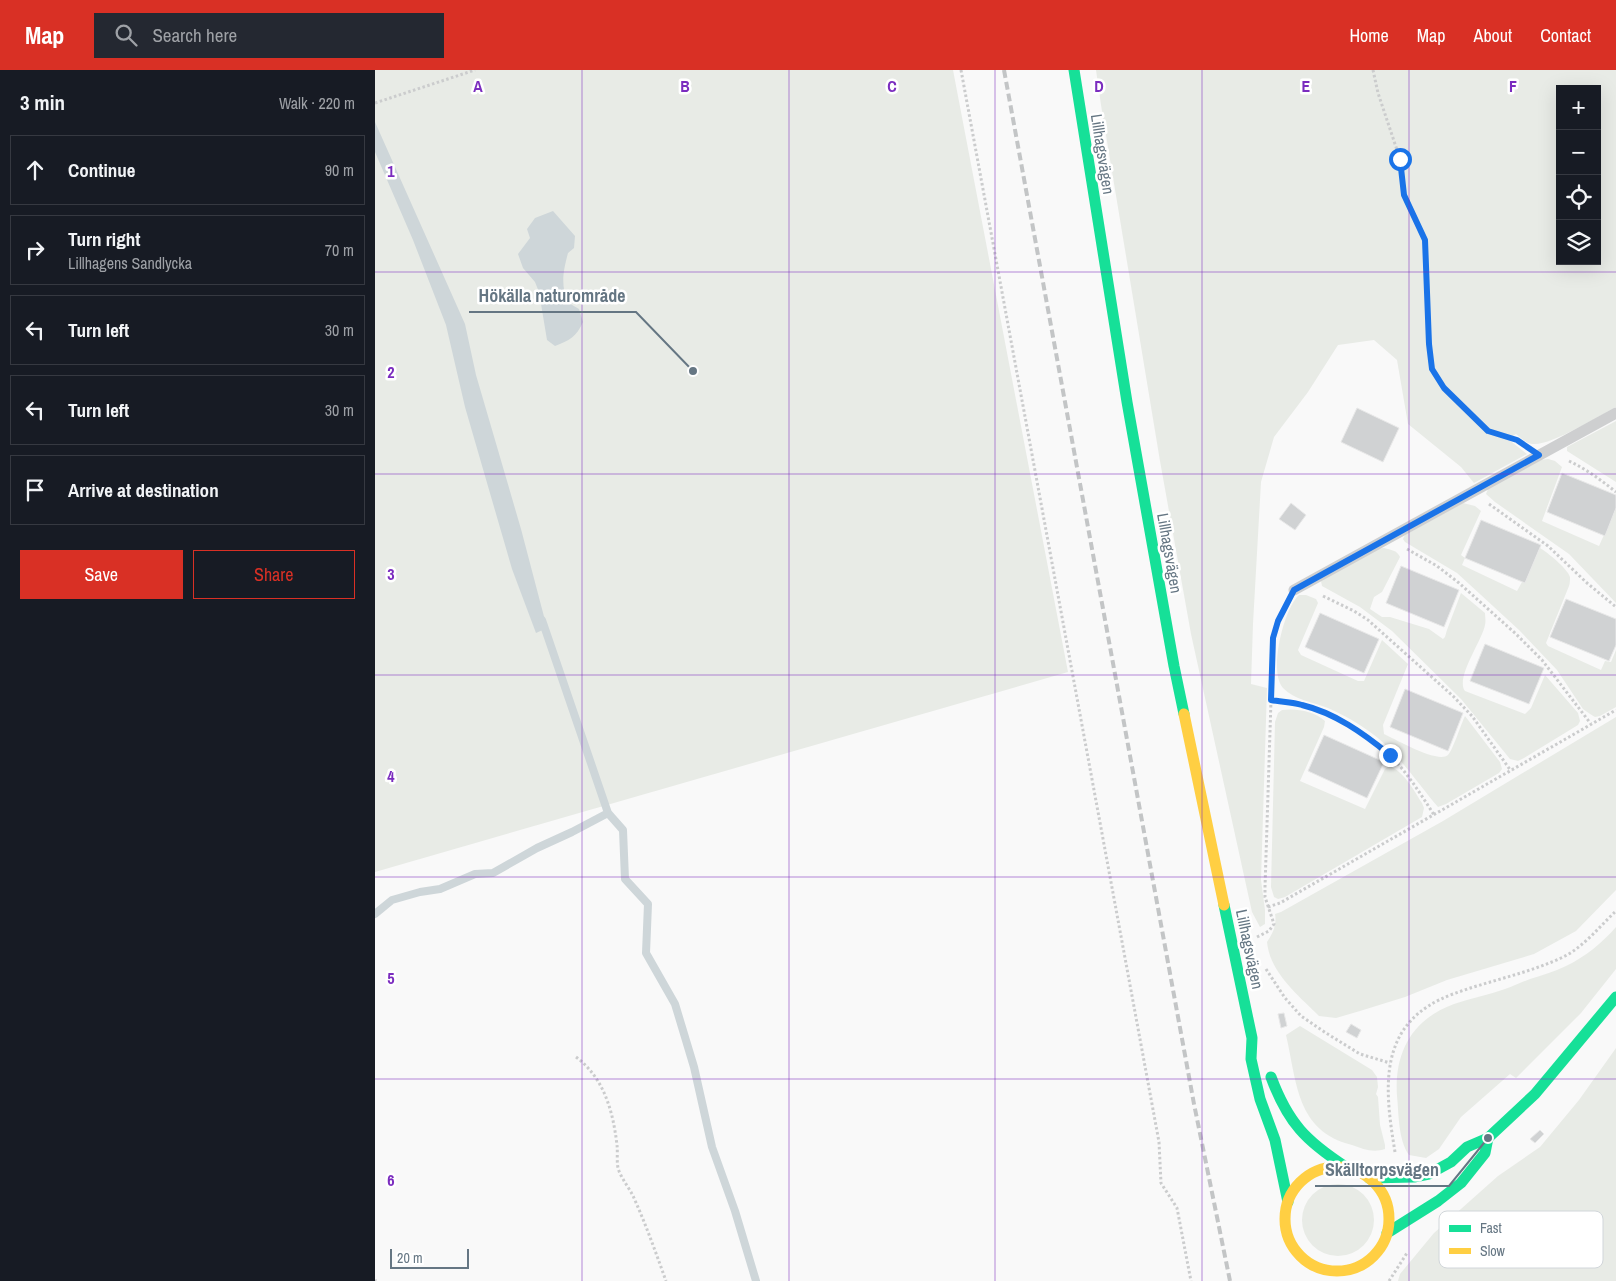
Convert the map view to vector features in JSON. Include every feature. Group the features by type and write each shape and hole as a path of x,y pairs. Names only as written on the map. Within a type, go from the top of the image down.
{"street":[{"name":"Lillhagsvägen","path":"1074,70 1127,402 1173,656 1252,1038 1251,1059 1260,1099 1275,1140 1288,1202"},
{"path":"1369,1178 1429,1174 1451,1162 1467,1147 1489,1138 1535,1094 1616,997"},
{"name":"Lillhagsvägen","path":"1252,1038 1266,1063 1278,1098 1288,1116 1301,1133 1322,1152 1346,1168 1362,1173 1369,1178 1379,1188 1385,1200 1389,1213 1387,1233 1381,1247 1371,1258 1354,1268 1335,1271 1317,1267 1301,1257 1291,1245 1286,1231 1285,1216 1288,1202 1297,1185 1311,1174 1328,1168 1346,1168"},
{"path":"1387,1233 1438,1201 1461,1183 1485,1154 1489,1138"},
{"name":"Lillhagsvägen","path":"1301,1257 1304,1273"},
{"name":"Lillhagsvägen","path":"1366,1274 1371,1258"}],"lane":[{"path":"1298,587 1616,413"}],"path":[{"path":"375,102 475,70"},
{"path":"961,70 1158,1132 1161,1183 1177,1208 1191,1281"},
{"path":"1373,70 1377,93 1400,159 1404,195 1425,240 1429,344 1432,369 1444,388 1488,431 1517,440 1581,467 1616,492"},
{"path":"1473,491 1499,512 1548,546 1616,607"},
{"path":"1387,538 1437,566 1490,610 1542,660 1591,724"},
{"path":"1251,939 1264,934 1272,928 1273,921 1265,896 1265,886 1273,638 1278,621 1298,587 1354,611 1394,642 1472,716 1511,771"},
{"path":"1271,700 1301,704 1341,720 1357,730 1390,755 1423,797 1434,815"},
{"path":"1268,908 1280,903 1616,710"},
{"path":"1395,1153 1388,1085 1390,1064 1403,1031 1415,1015 1430,1004 1452,994 1513,976 1563,958 1581,946 1616,911"},
{"path":"576,1057 588,1068 603,1089 610,1107 617,1143 619,1170 634,1197 666,1281"}],"shaded area":[{"path":"375,70 953,70 1068,672 375,872"},
{"path":"1096,70 1616,70 1616,407 1562,436 1541,443 1529,443 1516,434 1508,439 1527,454 1474,483 1461,467 1408,424 1397,360 1374,340 1338,345 1308,392 1274,437 1261,482 1251,684 1267,688 1261,880 1265,924 1260,927 1252,912 1191,634 1160,461"},
{"path":"375,122 465,324 476,375 521,529 547,628 536,633 512,569 465,407 446,325 413,240 375,152"},
{"path":"553,211 575,236 574,248 568,253 566,260 563,283 567,302 579,309 583,322 572,337 555,346 547,340 539,292 535,282 523,268 518,254 530,238 527,229 535,218"},
{"path":"1616,421 1616,482 1567,451 1567,447"},
{"path":"1541,460 1555,461 1562,467 1542,521 1599,546 1616,508 1616,603 1569,554 1486,494 1488,489"},
{"path":"1463,503 1475,506 1481,511 1461,555 1465,558 1462,565 1517,591 1522,582 1525,583 1540,548 1552,557 1568,574 1570,577 1569,585 1546,643 1548,646 1601,670 1605,661 1611,662 1616,650 1616,707 1595,717 1583,709 1557,670 1519,630 1457,573 1403,539 1405,535"},
{"path":"1384,548 1395,552 1400,557 1382,592 1374,597 1370,609 1382,617 1390,617 1429,629 1443,639 1461,593 1485,613 1483,632 1463,677 1465,691 1525,714 1531,708 1545,675 1578,713 1580,721 1578,725 1518,761 1510,759 1461,699 1392,631 1360,607 1322,586 1321,581 1375,549"},
{"path":"1299,595 1306,595 1316,599 1318,603 1298,650 1301,655 1358,681 1364,681 1382,640 1408,664 1383,725 1384,734 1426,754 1443,757 1448,755 1455,743 1465,716 1500,762 1502,769 1499,773 1438,807 1399,759 1374,735 1358,723 1328,708 1298,698 1287,692 1279,680 1277,669 1278,655 1283,626 1293,602"},
{"path":"1282,710 1305,711 1325,721 1300,781 1365,809 1385,769 1389,766 1404,777 1424,808 1422,817 1285,897 1278,899 1274,897 1271,887 1275,722 1278,713"},
{"path":"1616,717 1616,890 1576,931 1534,954 1447,980 1405,997 1336,1018 1319,1016 1286,983 1273,964 1267,942 1274,929 1275,914 1443,821"},
{"path":"1616,927 1616,969 1581,1013 1516,1078 1510,1074 1461,1117 1439,1149 1426,1158 1409,1155 1405,1149 1400,1127 1397,1080 1403,1052 1417,1028 1439,1010 1512,987 1566,966 1593,949"},
{"path":"1300,1026 1372,1070 1377,1077 1378,1087 1376,1094 1385,1149 1368,1150 1334,1138 1320,1129 1309,1116 1297,1087 1286,1035"},
{"path":"1616,1048 1616,1281 1398,1281 1400,1274 1439,1229 1439,1268 1603,1268 1603,1211 1459,1211 1498,1176 1540,1147 1579,1100"},
{"path":"1338,1184 1358,1190 1368,1200 1374,1220 1368,1240 1358,1250 1338,1256 1318,1250 1308,1240 1302,1220 1308,1200 1318,1190"}],"building":[{"path":"1357,408 1399,428 1383,462 1341,442"},
{"path":"1562,473 1616,495 1616,508 1605,536 1547,512"},
{"path":"1291,503 1306,515 1295,530 1279,519"},
{"path":"1481,520 1541,545 1525,583 1465,558"},
{"path":"1401,566 1459,590 1444,627 1386,603"},
{"path":"1566,599 1616,619 1616,645 1609,661 1550,637"},
{"path":"1320,613 1379,639 1364,673 1305,647"},
{"path":"1485,644 1544,668 1529,704 1470,681"},
{"path":"1405,689 1463,713 1448,751 1390,727"},
{"path":"1324,735 1384,762 1367,798 1308,771"},
{"path":"1284,1013 1287,1026 1281,1028 1278,1014"},
{"path":"1351,1024 1361,1030 1357,1038 1346,1032"},
{"path":"1540,1130 1544,1134 1535,1143 1530,1139"}],"waterway":[{"path":"542,620 608,813 623,830 625,879 648,904 646,953 675,1004 694,1067 712,1147 735,1211 756,1281"},
{"path":"375,914 392,900 420,892 440,889 475,874 493,873 537,848 608,813"}],"railway":[{"path":"1004,70 1194,1104 1230,1281"}],"traffic: fast":[{"path":"1074,70 1127,402 1184,714"},
{"path":"1224,905 1252,1038 1251,1059 1260,1099 1275,1140 1288,1202"},
{"path":"1369,1178 1414,1177 1429,1174 1451,1162 1467,1147 1488,1138 1535,1094 1616,997"},
{"path":"1271,1077 1284,1107 1300,1130 1332,1158 1346,1167"},
{"path":"1387,1233 1438,1201 1461,1183 1485,1153 1488,1138"}],"traffic: slow":[{"path":"1184,714 1224,905"},
{"path":"1337,1167 1357,1171 1374,1182 1385,1199 1389,1219 1385,1239 1374,1256 1357,1267 1337,1271 1317,1267 1300,1256 1289,1239 1285,1219 1289,1199 1300,1182 1317,1171 1337,1167"}],"place":[{"name":"Hökälla naturområde","path":"693,371"},
{"name":"Skälltorpsvägen","path":"1488,1138"}],"route":[{"path":"1390,755 1341,720 1301,704 1271,700 1273,638 1278,621 1294,590 1539,455 1517,440 1488,431 1444,388 1432,369 1429,344 1425,240 1404,195 1400,159"}]}
